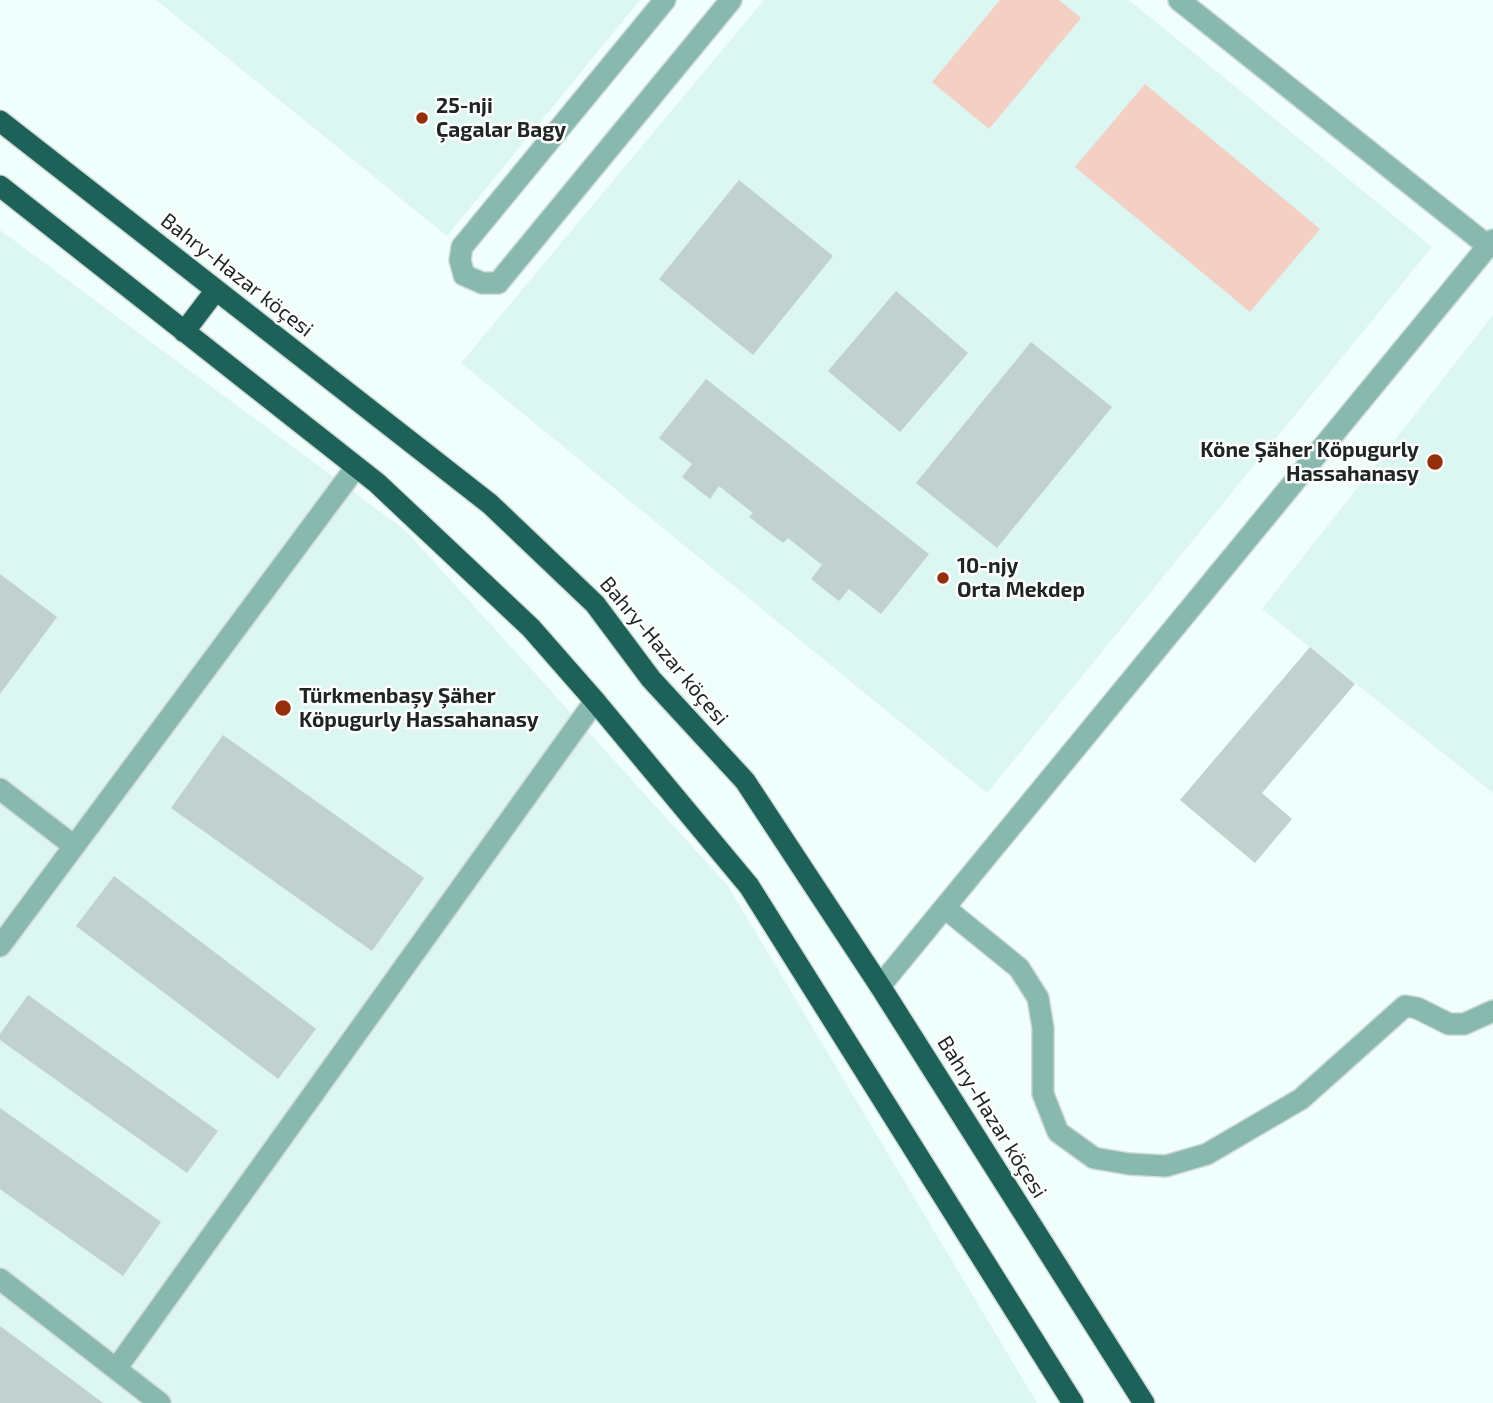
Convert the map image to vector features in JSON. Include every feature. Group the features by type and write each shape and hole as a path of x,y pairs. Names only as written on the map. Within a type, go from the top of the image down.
{"highway":[{"name":"Bahry-Hazar köçesi","path":"0,121 490,504 595,604 651,679 745,781 880,986 1144,1403"},
{"path":"0,186 356,467 531,628 749,886 1073,1403"},
{"path":"184,332 216,290"}],"street":[{"path":"665,0 462,247 460,260 464,275 482,283 498,283 731,0"},
{"path":"880,986 1490,243 1179,0"},
{"path":"0,946 356,467"},
{"path":"116,1369 595,701"},
{"path":"0,789 74,846"},
{"path":"945,908 1018,968 1038,998 1043,1028 1043,1094 1058,1132 1094,1157 1129,1164 1166,1166 1208,1154 1301,1100 1405,1006 1417,1008 1449,1024 1464,1024 1493,1011"},
{"path":"0,1279 160,1403"}],"shaded area":[{"name":"25-nji Çagalar Bagy","path":"156,0 640,0 447,236"},
{"name":"10-njy Orta Mekdep","path":"764,0 1129,0 1432,247 987,793 461,363"},
{"path":"1000,0 1059,0 1081,18 989,129 932,82"},
{"path":"1145,84 1320,229 1250,312 1075,167"},
{"name":"Türkmenbaşy Şäher Köpugurly Hassahanasy","path":"0,230 405,530 728,886 1037,1403 0,1403"},
{"name":"Köne Şäher Köpugurly Hassahanasy","path":"1493,315 1493,793 1262,609"}],"building":[{"path":"739,180 833,256 753,355 659,279"},
{"path":"896,291 968,353 900,432 828,371"},
{"path":"1031,342 1112,407 997,548 916,483"},
{"path":"706,379 929,554 881,614 849,589 839,601 811,579 822,565 788,538 783,543 749,517 753,513 719,486 710,499 682,477 692,464 659,438"},
{"path":"0,574 57,617 0,694"},
{"path":"1310,647 1355,684 1262,793 1292,819 1255,863 1180,800"},
{"path":"223,735 424,878 372,951 171,808"},
{"path":"114,876 316,1029 278,1079 76,926"},
{"path":"28,995 218,1131 187,1173 0,1040 0,1034"},
{"path":"0,1108 161,1222 123,1276 0,1189"},
{"path":"0,1326 103,1403 0,1403"}],"place":[{"name":"25-nji Çagalar Bagy","path":"422,118"},
{"name":"Köne Şäher Köpugurly Hassahanasy","path":"1435,462"},
{"name":"10-njy Orta Mekdep","path":"943,578"},
{"name":"Türkmenbaşy Şäher Köpugurly Hassahanasy","path":"283,708"}]}
